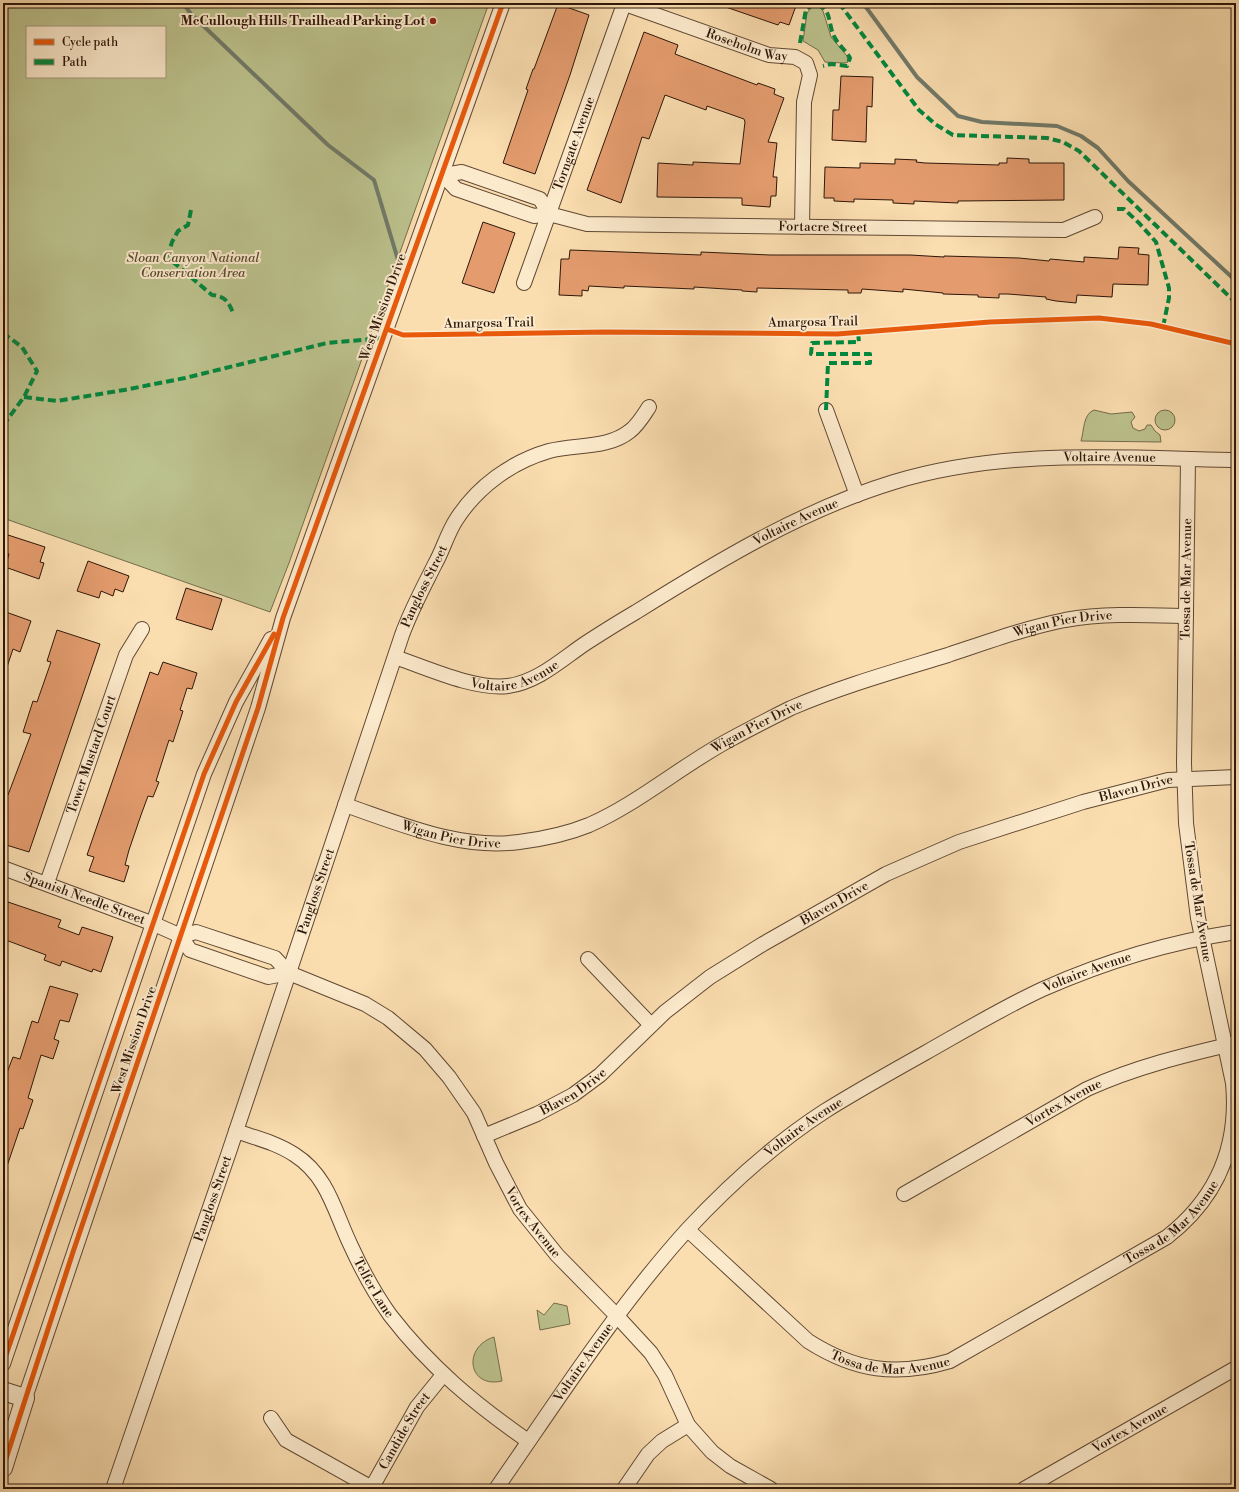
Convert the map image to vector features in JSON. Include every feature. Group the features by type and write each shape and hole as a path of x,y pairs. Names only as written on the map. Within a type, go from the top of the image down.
{"street":[{"name":"West Mission Drive","path":"3,1468 25,1398 258,708 283,618 443,175 503,3"},
{"name":"Torngate Avenue","path":"524,283 623,3"},
{"name":"Roseholm Way","path":"623,3 769,55 795,57 806,63 810,75 804,102 802,227"},
{"name":"Fortacre Street","path":"443,175 456,189 534,216 549,214 587,224 1064,230 1095,217"},
{"name":"Pangloss Street","path":"113,1489 236,1131 410,612 456,520 470,501 486,485 528,459 550,451 604,442 623,435 629,432 639,422 649,407"},
{"path":"826,410 857,494"},
{"name":"Voltaire Avenue","path":"394,657 478,684 495,687 525,682 544,672 586,643 699,574 796,522 857,494 935,472 1003,460 1074,456 1236,460"},
{"name":"Tossa de Mar Avenue","path":"688,1230 808,1340 822,1350 856,1364 889,1370 931,1367 950,1361 1167,1237 1195,1212 1215,1183 1229,1148 1233,1133 1235,1101 1230,1045 1202,938 1190,859 1184,779 1188,459"},
{"name":"Wigan Pier Drive","path":"345,805 422,831 461,841 517,843 553,836 587,826 606,817 692,761 792,708 866,680 1017,633 1065,620 1114,615 1186,616"},
{"name":"West Mission Drive","path":"3,1364 204,774 236,702 283,618"},
{"name":"Tower Mustard Court","path":"47,883 126,655 142,629"},
{"name":"Blaven Drive","path":"484,1136 537,1114 573,1095 600,1075 651,1025 699,986 732,963 858,889 894,871 959,842 1083,802 1149,784 1184,779 1236,777"},
{"name":"Spanish Needle Street","path":"3,868 47,883 154,924 181,936"},
{"name":"Vortex Avenue","path":"181,936 196,932 274,958 289,973 365,1004 408,1034 437,1062 474,1113 508,1188 536,1231 556,1255 616,1315 651,1353 665,1375 688,1425 712,1452 730,1466 771,1489"},
{"name":"Voltaire Avenue","path":"496,1489 616,1315 688,1230 730,1187 766,1155 796,1132 863,1088 1012,1005 1068,979 1123,960 1202,938 1236,932"},
{"path":"181,936 190,950 238,967 268,977 289,973"},
{"path":"588,959 651,1025"},
{"name":"Vortex Avenue","path":"904,1194 1100,1083 1147,1065 1230,1045"},
{"name":"Telfer Lane","path":"236,1131 282,1148 296,1155 317,1175 326,1187 359,1263 390,1314 443,1375 490,1415 528,1441"},
{"name":"Vortex Avenue","path":"1024,1489 1236,1368"},
{"name":"Candide Street","path":"372,1488 417,1407 443,1375"},
{"path":"3,1391 25,1398"},
{"path":"271,1418 286,1440 372,1488"},
{"path":"624,1489 648,1454 662,1441 688,1425"}],"green space":[{"name":"Sloan Canyon National Conservation Area","path":"3,3 489,3 289,563 270,612 3,518"},
{"path":"813,6 819,7 823,11 831,37 847,56 848,62 825,62 818,50 803,41 807,13"},
{"path":"1094,410 1111,414 1132,412 1135,417 1131,422 1133,428 1139,431 1145,429 1147,425 1151,425 1160,435 1161,442 1081,441 1084,423 1090,412"},
{"path":"1165,410 1172,413 1175,420 1172,427 1165,430 1158,427 1155,420 1158,413"},
{"path":"554,1303 567,1306 570,1324 540,1330 537,1310 544,1315"},
{"path":"494,1337 502,1381 491,1382 482,1379 476,1373 473,1366 477,1349 484,1342"}],"building":[{"path":"717,3 797,3 789,25 780,22 778,25"},
{"path":"558,4 589,15 570,75 535,174 503,163 528,90 526,89"},
{"path":"644,32 678,45 675,54 757,85 758,83 775,89 774,94 784,98 768,142 777,143 773,177 777,177 776,196 771,196 770,207 742,205 742,198 657,197 658,163 693,165 693,162 740,164 745,122 744,119 707,106 706,110 665,95 649,139 642,137 621,203 587,190"},
{"path":"841,76 873,77 872,107 867,106 866,142 832,140 833,110 839,110"},
{"path":"1007,158 1029,159 1029,163 1064,163 1064,200 958,201 958,203 914,201 914,204 893,203 893,200 854,199 854,202 834,201 834,198 824,198 825,167 860,168 860,163 895,164 895,159 917,160 916,162 925,163 999,165 999,163 1007,163"},
{"path":"483,222 515,233 494,293 462,283"},
{"path":"1119,247 1139,248 1138,254 1149,255 1148,285 1113,284 1112,297 1077,295 1076,303 1046,299 1046,297 999,294 999,298 978,297 978,295 943,294 903,289 903,292 862,289 861,293 848,293 848,290 757,288 757,292 694,287 694,289 589,286 588,291 582,290 582,296 559,295 561,259 569,259 570,250 701,255 701,252 770,255 910,255 1019,258 1049,261 1050,259 1084,262 1084,257 1118,259"},
{"path":"8,535 45,547 40,562 44,563 39,579 5,567 9,554 3,552 3,549"},
{"path":"88,561 129,576 123,592 115,589 113,596 101,591 99,598 77,591"},
{"path":"186,588 222,599 212,630 176,619"},
{"path":"3,611 31,621 20,652 13,649 5,673 3,672"},
{"path":"57,630 100,644 29,852 3,844 3,793 8,795 31,734 23,732 33,701 37,702 51,662 47,661"},
{"path":"163,662 197,673 192,689 187,688 180,710 183,711 173,742 169,740 156,781 159,782 153,797 148,796 141,815 125,865 129,866 124,882 89,871 94,857 87,855 150,672 158,675"},
{"path":"8,902 61,920 58,927 79,935 82,927 113,937 101,972 93,969 92,972 62,961 60,966 44,960 46,955 3,939 3,917"},
{"path":"50,986 78,994 69,1022 60,1020 54,1039 59,1041 53,1059 41,1055 28,1098 33,1100 23,1129 20,1128 5,1172 3,1171 3,1083 13,1057 20,1059 32,1021 38,1023"}],"waterway":[{"path":"183,3 191,14 328,145 374,180 398,260"},
{"path":"863,3 917,77 958,116 982,122 1057,126 1081,136 1098,148 1128,181 1236,281"}],"marked path":[{"path":"839,3 919,110 935,124 953,135 1047,138 1063,142 1079,151 1236,303"},
{"path":"800,43 806,9 814,4 824,8 829,17 835,38 850,58 847,66 831,64 823,66"},
{"path":"1117,209 1124,209 1156,242 1169,288 1169,298 1163,327"},
{"path":"191,210 188,225 178,231 172,242 169,252 172,261 212,295 224,299 229,304 234,315"},
{"path":"3,333 22,347 37,371 24,397 7,420 3,421"},
{"path":"826,410 828,363 870,363 870,354 811,354 812,343 859,342 858,333"},
{"path":"24,397 57,401 185,378 327,343 384,338"}],"cycle path":[{"path":"3,1468 73,1252 258,708 283,618 503,3"},
{"name":"Amargosa Trail","path":"387,329 403,335 605,332 837,334 990,322 1099,318 1151,324 1236,344"},
{"path":"3,1364 204,774 236,702 274,634"}],"place":[{"name":"McCullough Hills Trailhead Parking Lot","path":"433,21"}]}
